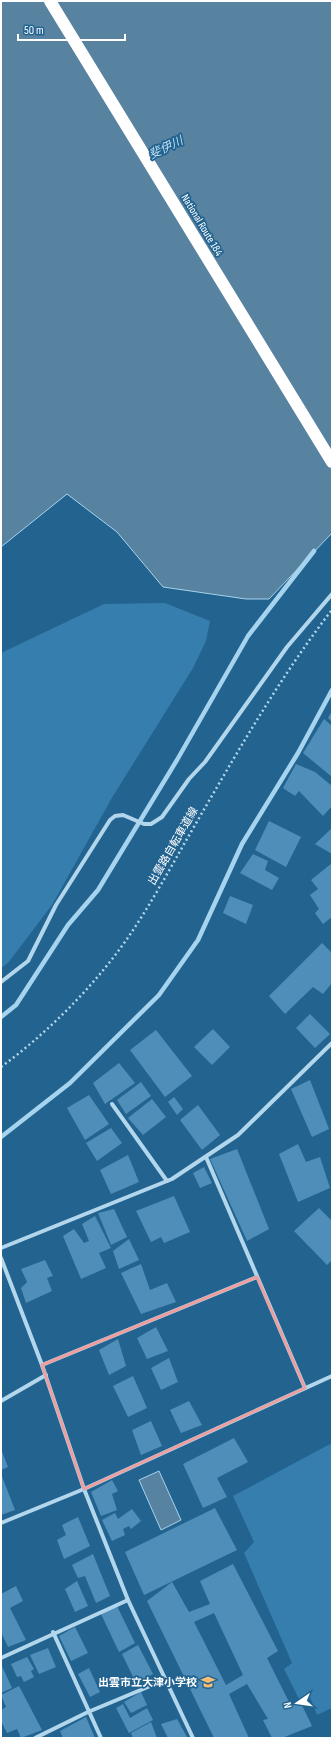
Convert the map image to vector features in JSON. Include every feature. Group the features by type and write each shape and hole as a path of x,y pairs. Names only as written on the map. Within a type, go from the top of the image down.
{"highway":[{"name":"National Route 184","path":"50,1 332,462"}],"street":[{"path":"1,982 28,961 56,905 110,820 115,816 123,815 134,818 144,824 151,824 162,817 189,780 205,762 287,647 332,594"},
{"path":"1,1248 166,1181 206,1157 238,1135 332,1043"},
{"path":"112,1104 166,1181"},
{"path":"206,1157 305,1388"},
{"path":"1,1258 46,1375 84,1489 128,1600 167,1679 193,1738"},
{"path":"42,1365 257,1277"},
{"path":"1,1401 46,1375"},
{"path":"1,1523 84,1489 332,1376"},
{"path":"1,1658 53,1632 128,1600"},
{"path":"53,1632 101,1738"},
{"path":"35,1738 88,1712 167,1679"}],"path":[{"name":"出雲路自転車道線","path":"1,1067 57,1019 101,973 122,946 143,914 246,737 308,642 332,610"}],"highlighted area":[{"path":"257,1277 305,1388 84,1489 42,1365"}],"shaded area":[{"path":"165,603 210,621 206,641 193,668 113,796 52,905 8,963 1,968 1,653 104,604"},
{"path":"332,1443 332,1708 317,1715 310,1697 301,1703 284,1669 292,1663 244,1553 254,1542 233,1496"}],"water":[{"name":"斐伊川","path":"1,1 332,1 332,533 269,599 246,599 163,587 117,532 67,494 1,547"},
{"path":"159,1471 181,1520 161,1530 139,1480"}],"building":[{"path":"332,711 332,722 328,718"},
{"path":"324,719 332,726 332,777 303,753"},
{"path":"296,764 315,772 332,786 332,806 323,816 299,791 295,796 283,788"},
{"path":"269,821 301,837 286,867 255,850"},
{"path":"332,828 332,854 315,844"},
{"path":"253,854 268,861 265,870 279,878 272,890 240,873"},
{"path":"332,863 332,917 323,924 315,913 319,909 310,895 318,889 311,880"},
{"path":"230,896 253,905 246,924 223,913"},
{"path":"322,943 332,953 332,983 323,994 313,987 285,1014 269,996"},
{"path":"310,1014 330,1034 315,1048 296,1028"},
{"path":"213,1029 230,1047 212,1065 194,1047"},
{"path":"156,1030 192,1076 165,1097 130,1050"},
{"path":"119,1063 135,1083 105,1104 93,1083"},
{"path":"310,1080 329,1129 312,1137 291,1089"},
{"path":"141,1082 151,1096 126,1114 117,1100"},
{"path":"89,1095 109,1124 85,1140 67,1108"},
{"path":"174,1097 183,1109 177,1115 168,1102"},
{"path":"152,1099 166,1117 143,1135 128,1118"},
{"path":"198,1105 220,1135 202,1150 180,1120"},
{"path":"111,1128 122,1143 97,1161 86,1143"},
{"path":"298,1144 306,1162 320,1157 330,1188 298,1202 279,1154"},
{"path":"237,1149 269,1229 247,1241 210,1159"},
{"path":"128,1155 139,1182 111,1194 100,1170"},
{"path":"204,1167 212,1183 200,1188 193,1173"},
{"path":"174,1196 190,1232 164,1243 161,1237 151,1242 136,1211"},
{"path":"319,1208 332,1221 332,1260 327,1265 294,1231"},
{"path":"114,1209 127,1237 111,1245 98,1213"},
{"path":"95,1216 111,1248 99,1253 106,1268 81,1279 63,1236 74,1229 84,1243 89,1241 82,1224"},
{"path":"129,1239 139,1260 119,1269 113,1251"},
{"path":"45,1260 53,1276 47,1278 52,1291 26,1303 21,1288 27,1282 21,1269"},
{"path":"141,1264 150,1290 167,1283 176,1302 141,1314 121,1273"},
{"path":"156,1327 168,1351 147,1359 137,1338"},
{"path":"118,1339 126,1366 109,1375 99,1350"},
{"path":"169,1358 178,1382 161,1390 151,1368"},
{"path":"133,1376 147,1408 128,1417 113,1386"},
{"path":"189,1401 202,1425 181,1433 170,1410"},
{"path":"151,1421 162,1446 141,1455 132,1430"},
{"path":"234,1438 248,1462 217,1478 227,1497 203,1508 183,1464"},
{"path":"1,1449 8,1467 1,1470"},
{"path":"1,1474 15,1510 1,1515"},
{"path":"112,1480 118,1491 112,1494 117,1510 101,1516 91,1492"},
{"path":"215,1508 237,1550 144,1595 125,1552"},
{"path":"132,1509 141,1521 131,1529 129,1526 123,1529 125,1535 112,1541 102,1520 115,1513 118,1519"},
{"path":"78,1517 90,1546 64,1559 57,1540 66,1535 62,1525"},
{"path":"93,1554 110,1596 96,1603 85,1576 78,1578 72,1565"},
{"path":"233,1564 278,1651 267,1658 291,1706 301,1703 312,1726 282,1738 272,1738 263,1720 268,1719 247,1684 229,1694 249,1738 214,1738 147,1601 172,1582 189,1612 210,1604 200,1581","holes":["214,1613 243,1675 226,1685 194,1622"]},
{"path":"77,1581 88,1606 75,1612 65,1589"},
{"path":"16,1586 23,1601 10,1608 26,1640 8,1647 1,1632 1,1594"},
{"path":"117,1606 135,1643 119,1652 101,1614"},
{"path":"75,1627 88,1653 71,1661 59,1636"},
{"path":"138,1645 153,1674 136,1683 122,1654"},
{"path":"48,1648 56,1667 39,1674 30,1655"},
{"path":"27,1657 34,1669 31,1671 34,1677 24,1682 21,1676 17,1677 11,1664"},
{"path":"1,1664 12,1688 1,1693"},
{"path":"89,1668 100,1692 90,1697 78,1674"},
{"path":"19,1686 42,1730 21,1738 17,1729 7,1733 1,1721 1,1710 6,1707 1,1695"},
{"path":"141,1692 147,1705 131,1713 124,1702"},
{"path":"123,1704 130,1718 147,1708 153,1720 129,1733 116,1708"},
{"path":"86,1717 95,1738 63,1738 60,1731"},
{"path":"177,1719 187,1737 168,1738 161,1724"},
{"path":"151,1722 157,1738 133,1738 131,1733"}],"waterway":[{"path":"1,1017 16,1005 68,925 98,890 177,760 248,636 314,551"},
{"path":"1,1137 70,1083 159,995 198,940 242,844 298,753 332,690"}],"place":[{"name":"出雲市立大津小学校","path":"208,1682"}]}
